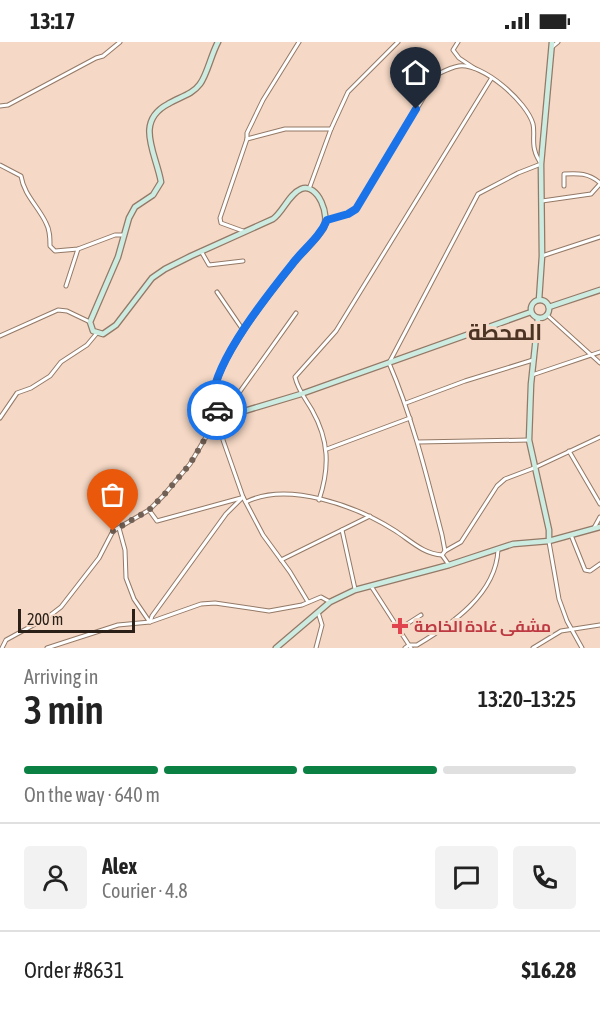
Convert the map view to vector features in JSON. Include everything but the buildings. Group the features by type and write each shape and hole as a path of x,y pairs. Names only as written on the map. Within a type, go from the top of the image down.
{"street":[{"path":"0,106 9,105 103,56 120,42"},
{"path":"218,42 199,86 157,111 151,120 148,131 161,182 153,195 135,207 129,218 114,265 90,322 93,331 103,334 116,326 152,278 165,269 273,219 301,189 309,189 317,195 324,206 327,220 323,229 293,263 243,332 220,373 213,400 221,418 220,430 243,497 263,535 308,602"},
{"path":"244,231 221,223 220,218 247,139 247,133 263,100 299,42"},
{"path":"309,189 331,129 348,92 398,42"},
{"path":"458,42 453,50 459,58 506,88 524,107 533,124 535,152 541,164"},
{"path":"538,300 542,256 541,164 552,42"},
{"path":"551,49 558,42"},
{"path":"327,220 348,214 356,209 438,74 461,66 476,69"},
{"path":"319,500 325,484 327,449 315,416 298,389 295,376 336,331 491,79"},
{"path":"247,139 285,129 331,129"},
{"path":"389,363 478,194 498,182 541,164"},
{"path":"0,165 21,176 23,188 46,222 50,246 55,251 78,249 115,235 124,235"},
{"path":"542,201 591,194 600,184 588,175 576,173 564,174 564,186"},
{"path":"542,256 600,237"},
{"path":"66,286 78,249"},
{"path":"201,251 209,265 243,261"},
{"path":"549,307 600,290"},
{"path":"217,292 243,332"},
{"path":"531,312 533,303 538,300 545,301 549,307 547,315"},
{"path":"0,336 58,310 67,311 90,322"},
{"path":"221,418 301,394 531,312"},
{"path":"531,312 538,318"},
{"path":"2,648 6,640 39,623 61,607 99,558 113,531 149,510 190,464 213,425 221,418 296,313"},
{"path":"538,318 547,315"},
{"path":"547,315 600,363"},
{"path":"538,318 533,360 529,440 545,507 559,599 582,648"},
{"path":"0,418 17,393 31,388 50,376 61,362 87,345 98,332"},
{"path":"532,375 600,352"},
{"path":"406,404 484,375 533,360"},
{"path":"389,363 406,404 418,442 442,536 444,553 449,565"},
{"path":"327,449 410,417"},
{"path":"246,502 258,496 269,495 319,500 350,507 370,516 427,552 444,553 461,542 497,486 505,479 600,437"},
{"path":"418,442 529,440"},
{"path":"569,451 600,504"},
{"path":"149,510 157,521 243,497"},
{"path":"150,622 152,616 226,514 243,497"},
{"path":"281,560 370,516"},
{"path":"593,529 600,517"},
{"path":"276,648 330,602 355,590 449,565 513,544 549,541 600,527"},
{"path":"119,528 125,550 126,578 134,599 150,622"},
{"path":"342,530 355,590"},
{"path":"571,535 585,570 590,571 600,564"},
{"path":"405,648 417,645 471,606 489,582 497,561 498,548"},
{"path":"371,586 410,646"},
{"path":"47,648 118,625 150,622 201,604 215,603 269,611 321,597 330,602"},
{"path":"316,648 322,625 318,612"},
{"path":"399,629 421,615"},
{"path":"533,648 561,631 600,625"}],"way so far":[{"path":"113,531 149,510 163,496 190,464 213,425 221,418 217,410"}],"place":[{"name":"مشفى غادة الخاصة","path":"400,626"}],"district":[{"name":"المحطة","path":"505,332"}],"route":[{"path":"217,410 213,400 215,386 250,321 293,263 323,229 327,220 338,218 356,209 416,109"}]}
